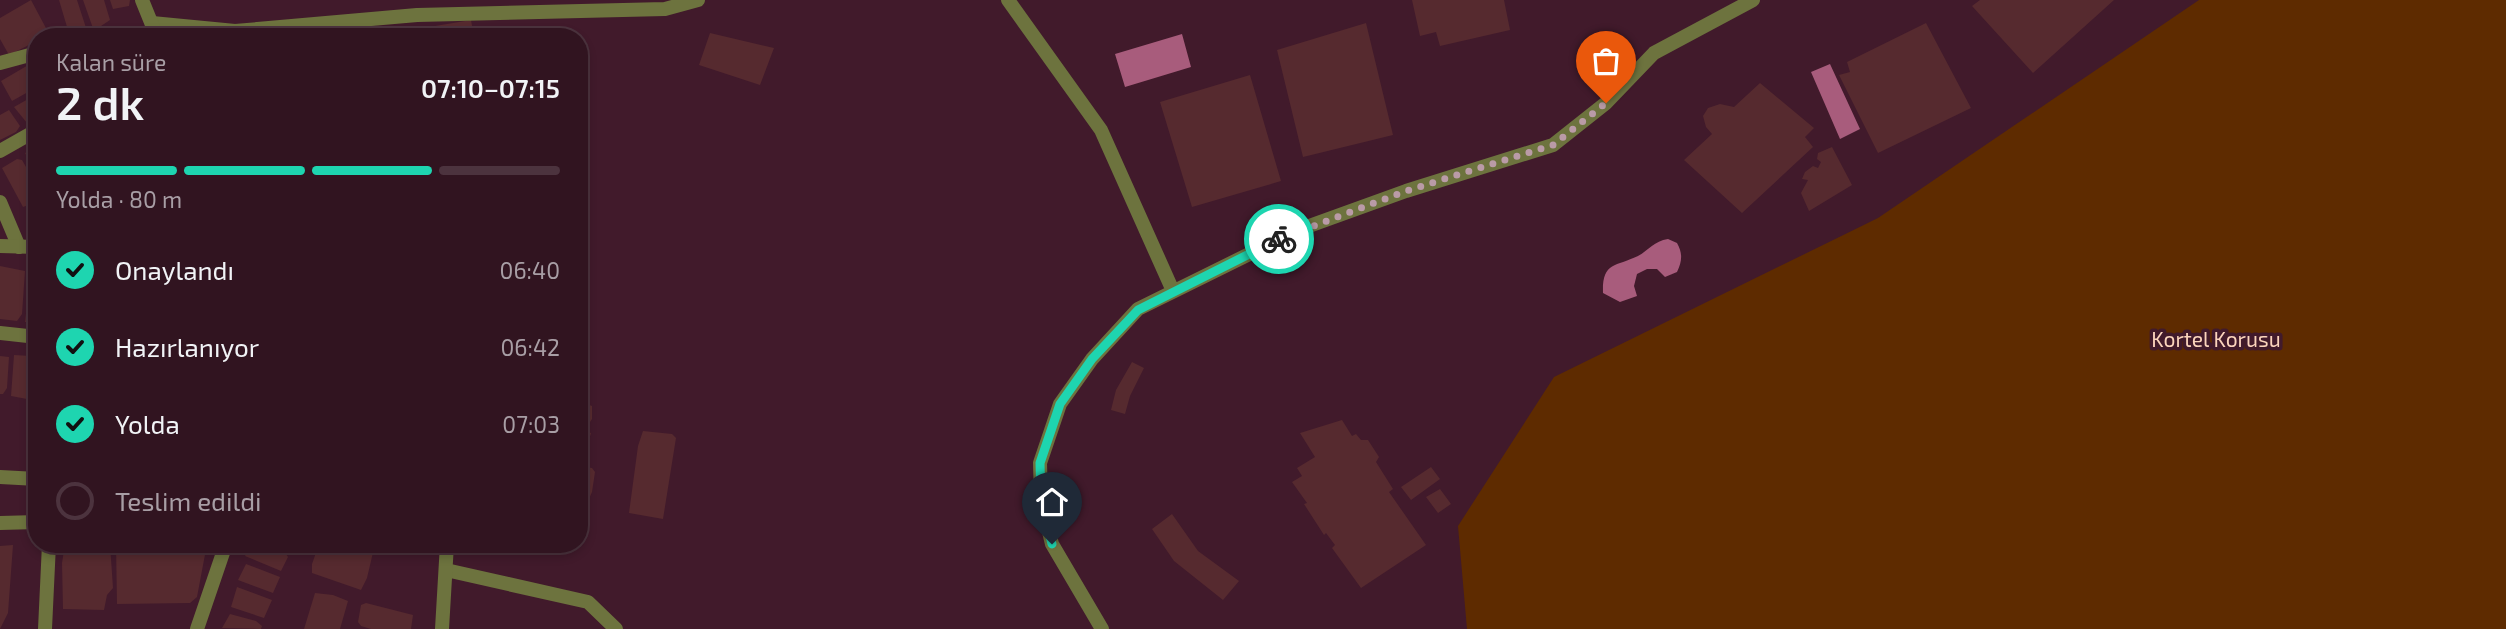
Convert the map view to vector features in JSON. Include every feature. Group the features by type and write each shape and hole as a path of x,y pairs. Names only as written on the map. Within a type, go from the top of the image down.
{"street":[{"path":"142,0 154,28"},
{"path":"269,28 417,15 665,9 698,0"},
{"path":"1008,0 1101,130 1173,291"},
{"path":"1102,629 1052,544 1041,499 1040,463 1060,404 1092,359 1138,310 1298,230 1406,191 1553,145 1606,103 1654,53 1753,0"},
{"path":"0,63 28,55"},
{"path":"0,151 28,135"},
{"path":"0,202 19,247"},
{"path":"0,246 28,247"},
{"path":"0,334 28,336"},
{"path":"0,477 28,479"},
{"path":"0,523 28,522"},
{"path":"45,629 49,553"},
{"path":"197,629 223,553"},
{"path":"442,629 447,553"},
{"path":"446,569 588,602 616,629"}],"green space":[{"name":"Kortel Korusu","path":"2199,0 2506,0 2506,629 1467,629 1458,526 1554,377 1878,218"}],"shaded area":[{"path":"1182,34 1191,67 1125,87 1115,54"},
{"path":"1830,64 1860,129 1840,139 1811,72"},
{"path":"1668,239 1677,243 1681,254 1677,272 1665,277 1657,269 1647,269 1637,274 1634,286 1637,296 1620,302 1603,293 1605,276 1612,267"}],"building":[{"path":"31,0 46,28 28,28 28,46 9,55 0,39 0,18"},
{"path":"59,0 77,0 86,28 67,28"},
{"path":"83,0 104,0 110,20 101,28 93,28"},
{"path":"110,0 130,0 129,6 113,9"},
{"path":"1412,0 1504,0 1510,30 1440,46 1436,32 1420,36"},
{"path":"1980,0 2114,0 2033,73 1972,6"},
{"path":"471,20 472,28 435,28"},
{"path":"1366,23 1393,135 1303,157 1277,50"},
{"path":"1926,23 1971,108 1878,153 1839,75 1850,72 1847,62"},
{"path":"710,33 774,48 760,85 699,65"},
{"path":"28,65 28,92 12,101 1,81"},
{"path":"1250,75 1281,181 1192,207 1160,102"},
{"path":"1760,83 1814,128 1805,137 1813,147 1742,213 1684,160 1712,134 1706,127 1703,116 1708,108 1720,104 1734,107"},
{"path":"28,99 28,122 27,123 14,107"},
{"path":"9,110 20,126 16,132 0,140 0,115"},
{"path":"1832,147 1852,185 1809,211 1801,193 1808,180 1802,179 1805,172 1813,166 1818,168 1821,162 1817,159 1818,153"},
{"path":"17,159 22,160 28,170 28,205 23,207 2,168"},
{"path":"0,266 25,271 22,314 17,321 0,319"},
{"path":"28,297 28,322 25,322"},
{"path":"14,355 28,356 28,397 11,396"},
{"path":"0,356 9,357 7,388 3,394 0,394"},
{"path":"1132,362 1144,368 1130,396 1125,414 1111,410 1116,390"},
{"path":"588,404 592,406 592,419 588,425"},
{"path":"1342,420 1352,436 1356,434 1361,440 1368,440 1379,457 1376,462 1393,489 1389,492 1426,545 1361,588 1332,548 1335,545 1326,533 1324,535 1292,482 1302,476 1297,468 1315,457 1300,433"},
{"path":"643,431 672,434 676,438 663,519 629,513 638,446"},
{"path":"588,467 595,472 588,501"},
{"path":"1431,467 1440,479 1411,500 1401,487"},
{"path":"1440,489 1451,504 1438,513 1426,497"},
{"path":"1172,514 1198,551 1239,581 1223,600 1174,561 1152,529"},
{"path":"13,545 8,613 0,629 0,546"},
{"path":"64,553 111,553 113,588 107,595 104,610 63,609"},
{"path":"116,553 205,553 197,597 190,603 117,604"},
{"path":"246,553 285,553 288,557 281,571 245,556"},
{"path":"316,553 373,553 361,590 312,573"},
{"path":"246,564 280,577 273,593 238,580"},
{"path":"237,587 272,600 264,618 231,607"},
{"path":"315,593 333,595 348,601 340,629 304,629"},
{"path":"366,603 413,615 411,629 371,629 361,626 358,622 361,605"},
{"path":"230,614 256,621 262,626 261,629 222,628"}],"way so far":[{"path":"1279,239 1406,191 1553,145 1606,103"}],"route":[{"path":"1052,544 1041,499 1040,463 1060,404 1092,359 1138,310 1279,239"}]}
